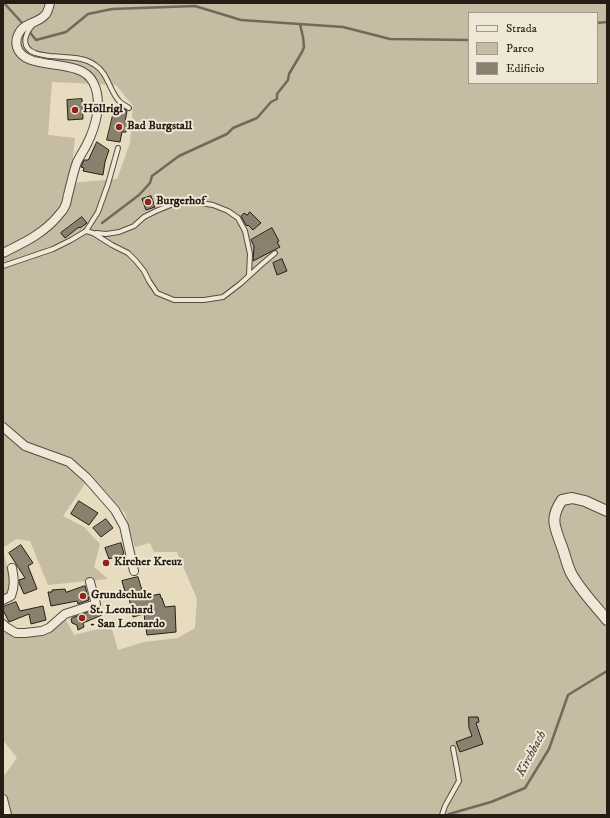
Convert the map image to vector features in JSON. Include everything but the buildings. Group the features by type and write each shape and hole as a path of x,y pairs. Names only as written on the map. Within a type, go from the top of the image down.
{"street":[{"path":"3,253 33,238 48,228 65,207 77,162 93,130 97,115 98,102 96,90 89,76 84,72 73,68 35,62 27,59 18,49 16,38 20,30 42,18 47,13 50,3"},
{"path":"3,427 25,446 69,462 87,478 115,510 124,526 134,572"},
{"path":"607,510 585,501 572,498 562,500 554,515 555,528 571,573 579,586 607,620"},
{"path":"3,600 12,596 14,589 12,568"},
{"path":"3,624 16,633 42,631 49,628 65,614 96,604 90,582"},
{"path":"3,800 7,815"}],"lane":[{"path":"31,23 25,39 25,45 29,49 34,53 41,55 83,59 94,64 105,75 119,101 129,108"},
{"path":"3,266 53,249 86,231 98,212 118,148"},
{"path":"86,231 106,234 119,232 134,226 144,217 173,204 195,202 213,205 228,211 238,218 245,231 250,254 250,275"},
{"path":"93,233 112,245 128,252 144,271 157,293 174,300 204,300 223,297 275,253"},
{"path":"442,815 445,806 459,781 453,748"}],"green space":[{"path":"3,3 607,3 607,815 3,815 3,777 17,758 3,740 3,630 4,632 24,636 50,631 66,620 74,635 111,626 118,650 144,642 178,638 195,628 197,599 177,552 154,552 150,543 135,547 125,513 91,475 63,516 84,527 100,544 94,567 108,579 48,585 30,541 16,539 3,548","holes":["52,82 116,85 133,106 130,143 117,179 70,183 75,138 48,135"]},
{"path":"3,550 11,584 4,596 3,596"}],"waterway":[{"path":"4,3 24,25"},
{"path":"28,30 36,40 66,32 88,14 112,9 195,6 241,20 343,27 390,39 468,40"},
{"path":"598,23 607,22"},
{"path":"102,223 139,195 150,183 152,176 179,156 227,134 233,128 257,118 271,102 277,99 277,94 288,80 289,74 304,47 300,24"},
{"name":"Kirchbach","path":"448,815 491,802 525,788 549,749 568,695 607,671"}],"place":[{"name":"Höllrigl","path":"75,110"},
{"name":"Bad Burgstall","path":"119,127"},
{"name":"Burgerhof","path":"148,202"},
{"name":"Kircher Kreuz","path":"106,563"},
{"name":"Grundschule","path":"83,596"},
{"name":"St. Leonhard - San Leonardo","path":"82,618"}]}
